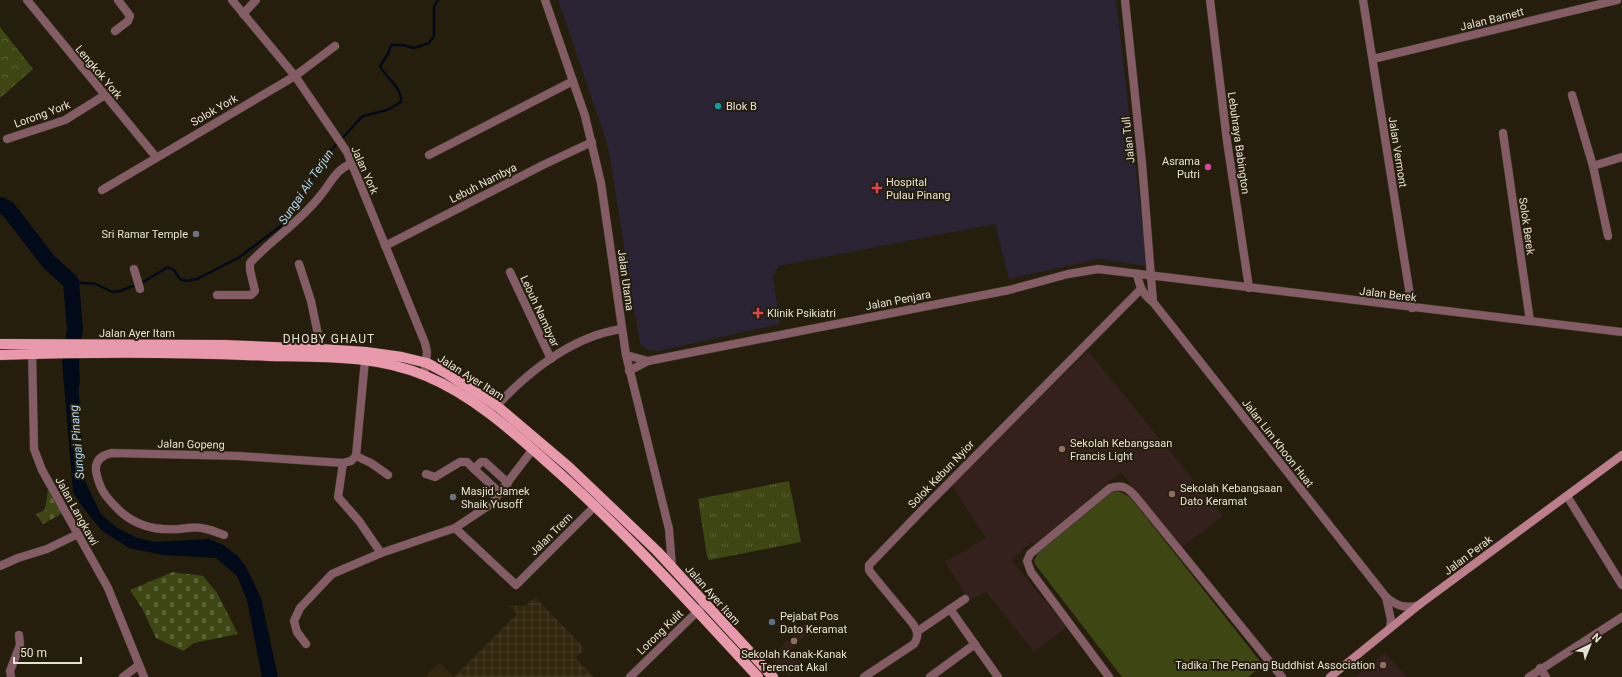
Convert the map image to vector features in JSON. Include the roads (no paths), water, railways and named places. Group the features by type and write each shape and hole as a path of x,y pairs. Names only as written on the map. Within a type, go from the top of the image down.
{"main road":[{"name":"Jalan Ayer Itam","path":"0,344 32,349 224,345 321,349 366,352 402,357 427,363 446,373 497,406 522,425 599,502 648,557 773,677"},
{"name":"Jalan Ayer Itam","path":"86,348 365,360 396,366 424,375 462,394 490,414 599,502 672,567 701,607 758,677"},
{"name":"Jalan Ayer Itam","path":"0,355 32,349"},
{"name":"Jalan Perak","path":"1330,677 1420,604 1622,455"}],"street":[{"name":"Lengkok York","path":"27,0 156,157"},
{"path":"115,31 128,21 130,16 118,0"},
{"name":"Jalan York","path":"232,0 295,76 347,152 425,343 427,363 424,375"},
{"path":"243,14 256,0"},
{"name":"Jalan Utama","path":"545,0 573,80 592,142 601,183 626,355 669,529 672,567"},
{"name":"Jalan Tull","path":"1125,0 1151,277"},
{"name":"Lebuhraya Babington","path":"1210,0 1227,141 1249,288"},
{"name":"Jalan Vermont","path":"1363,0 1412,308"},
{"name":"Jalan Barnett","path":"1373,59 1617,0"},
{"name":"Solok York","path":"102,190 295,76 335,46"},
{"path":"429,155 573,80"},
{"path":"1572,94 1593,166 1608,236"},
{"name":"Lorong York","path":"7,139 65,120 105,95"},
{"name":"Solok Berek","path":"1503,133 1530,322"},
{"name":"Lebuh Nambya","path":"385,246 592,142"},
{"path":"1593,166 1622,157"},
{"path":"217,295 251,295 255,291 255,286 250,270 250,263 293,225 321,196 336,173 352,163"},
{"path":"300,264 311,301 321,349"},
{"path":"134,269 140,289"},
{"name":"Jalan Penjara","path":"630,371 648,361 1009,290 1089,270 1112,270 1151,277"},
{"name":"Lebuh Nambyar","path":"510,272 551,359"},
{"name":"Jalan Lim Khoon Huat","path":"1137,274 1144,295 1153,302 1386,597 1401,606 1408,608 1420,604"},
{"path":"1151,277 1151,293 1153,302"},
{"name":"Jalan Berek","path":"1151,277 1622,332"},
{"name":"Solok Kebun Nyior","path":"918,631 871,573 869,570 869,565 931,500 1141,289"},
{"path":"490,414 521,382 551,359 586,339 610,331 622,329"},
{"name":"Jalan Langkawi","path":"32,349 34,450 42,470 108,588 144,677"},
{"name":"Jalan Penjara","path":"626,355 648,361"},
{"path":"365,360 356,456 352,461 343,463 338,497 359,520 381,553"},
{"path":"306,644 297,632 294,621 300,608 332,574 381,553 455,528 491,504 533,449"},
{"name":"Jalan Gopeng","path":"224,535 206,528 155,529 134,522 118,510 102,490 98,482 96,467 101,456 112,453 239,456 343,463"},
{"path":"356,456 371,463 388,475"},
{"path":"426,474 435,477 460,462 467,462 500,493"},
{"path":"474,469 481,462 485,462 508,483"},
{"path":"1108,677 1031,572 1027,561 1030,554 1110,488 1124,486 1136,497 1282,677"},
{"path":"1567,496 1622,586"},
{"name":"Jalan Trem","path":"455,528 516,585 599,502"},
{"path":"0,566 18,558 46,549 78,534"},
{"name":"Jalan Lim Khoon Huat","path":"1386,597 1391,620 1390,628"},
{"path":"864,677 914,644 918,631 965,599"},
{"name":"Lorong Kulit","path":"630,677 701,607"},
{"path":"950,609 998,677"},
{"path":"1528,677 1540,668 1586,642 1622,617"},
{"path":"11,677 10,671 20,645 19,634"},
{"path":"930,677 975,644"},
{"path":"123,677 139,665"},
{"path":"1540,668 1546,677"}],"water":[{"name":"Sungai Pinang","path":"62,360 77,360 84,479 101,514 116,527 135,537 154,542 209,539 223,545 238,556 246,567 261,598 278,677 262,677 247,600 237,576 216,558 163,555 129,548 101,530 82,506 73,492"}],"waterway":[{"name":"Sungai Air Terjun","path":"71,282 96,284 112,292 120,291 143,282 168,267 174,270 180,279 186,281 197,279 238,258 282,225 300,199 321,161 359,120 363,116 387,110 401,102 399,91 380,66 388,54 391,45 403,45 414,48 429,43 434,36 434,7 438,0"},
{"name":"Sungai Air Terjun","path":"0,205 8,209 49,262 71,282 75,329 71,362 72,382"}],"place":[{"name":"Blok B","path":"718,106"},
{"name":"Asrama Putri","path":"1208,167"},
{"name":"Hospital Pulau Pinang","path":"877,188"},
{"name":"Sri Ramar Temple","path":"196,234"},
{"name":"Klinik Psikiatri","path":"758,313"},
{"name":"Sekolah Kebangsaan Francis Light","path":"1062,449"},
{"name":"Sekolah Kebangsaan Dato Keramat","path":"1172,494"},
{"name":"Masjid Jamek Shaik Yusoff","path":"453,497"},
{"name":"Pejabat Pos Dato Keramat","path":"772,622"},
{"name":"Sekolah Kanak-Kanak Terencat Akal","path":"794,641"},
{"name":"Tadika The Penang Buddhist Association","path":"1383,665"}],"district":[{"name":"DHOBY GHAUT","path":"329,339"}]}
